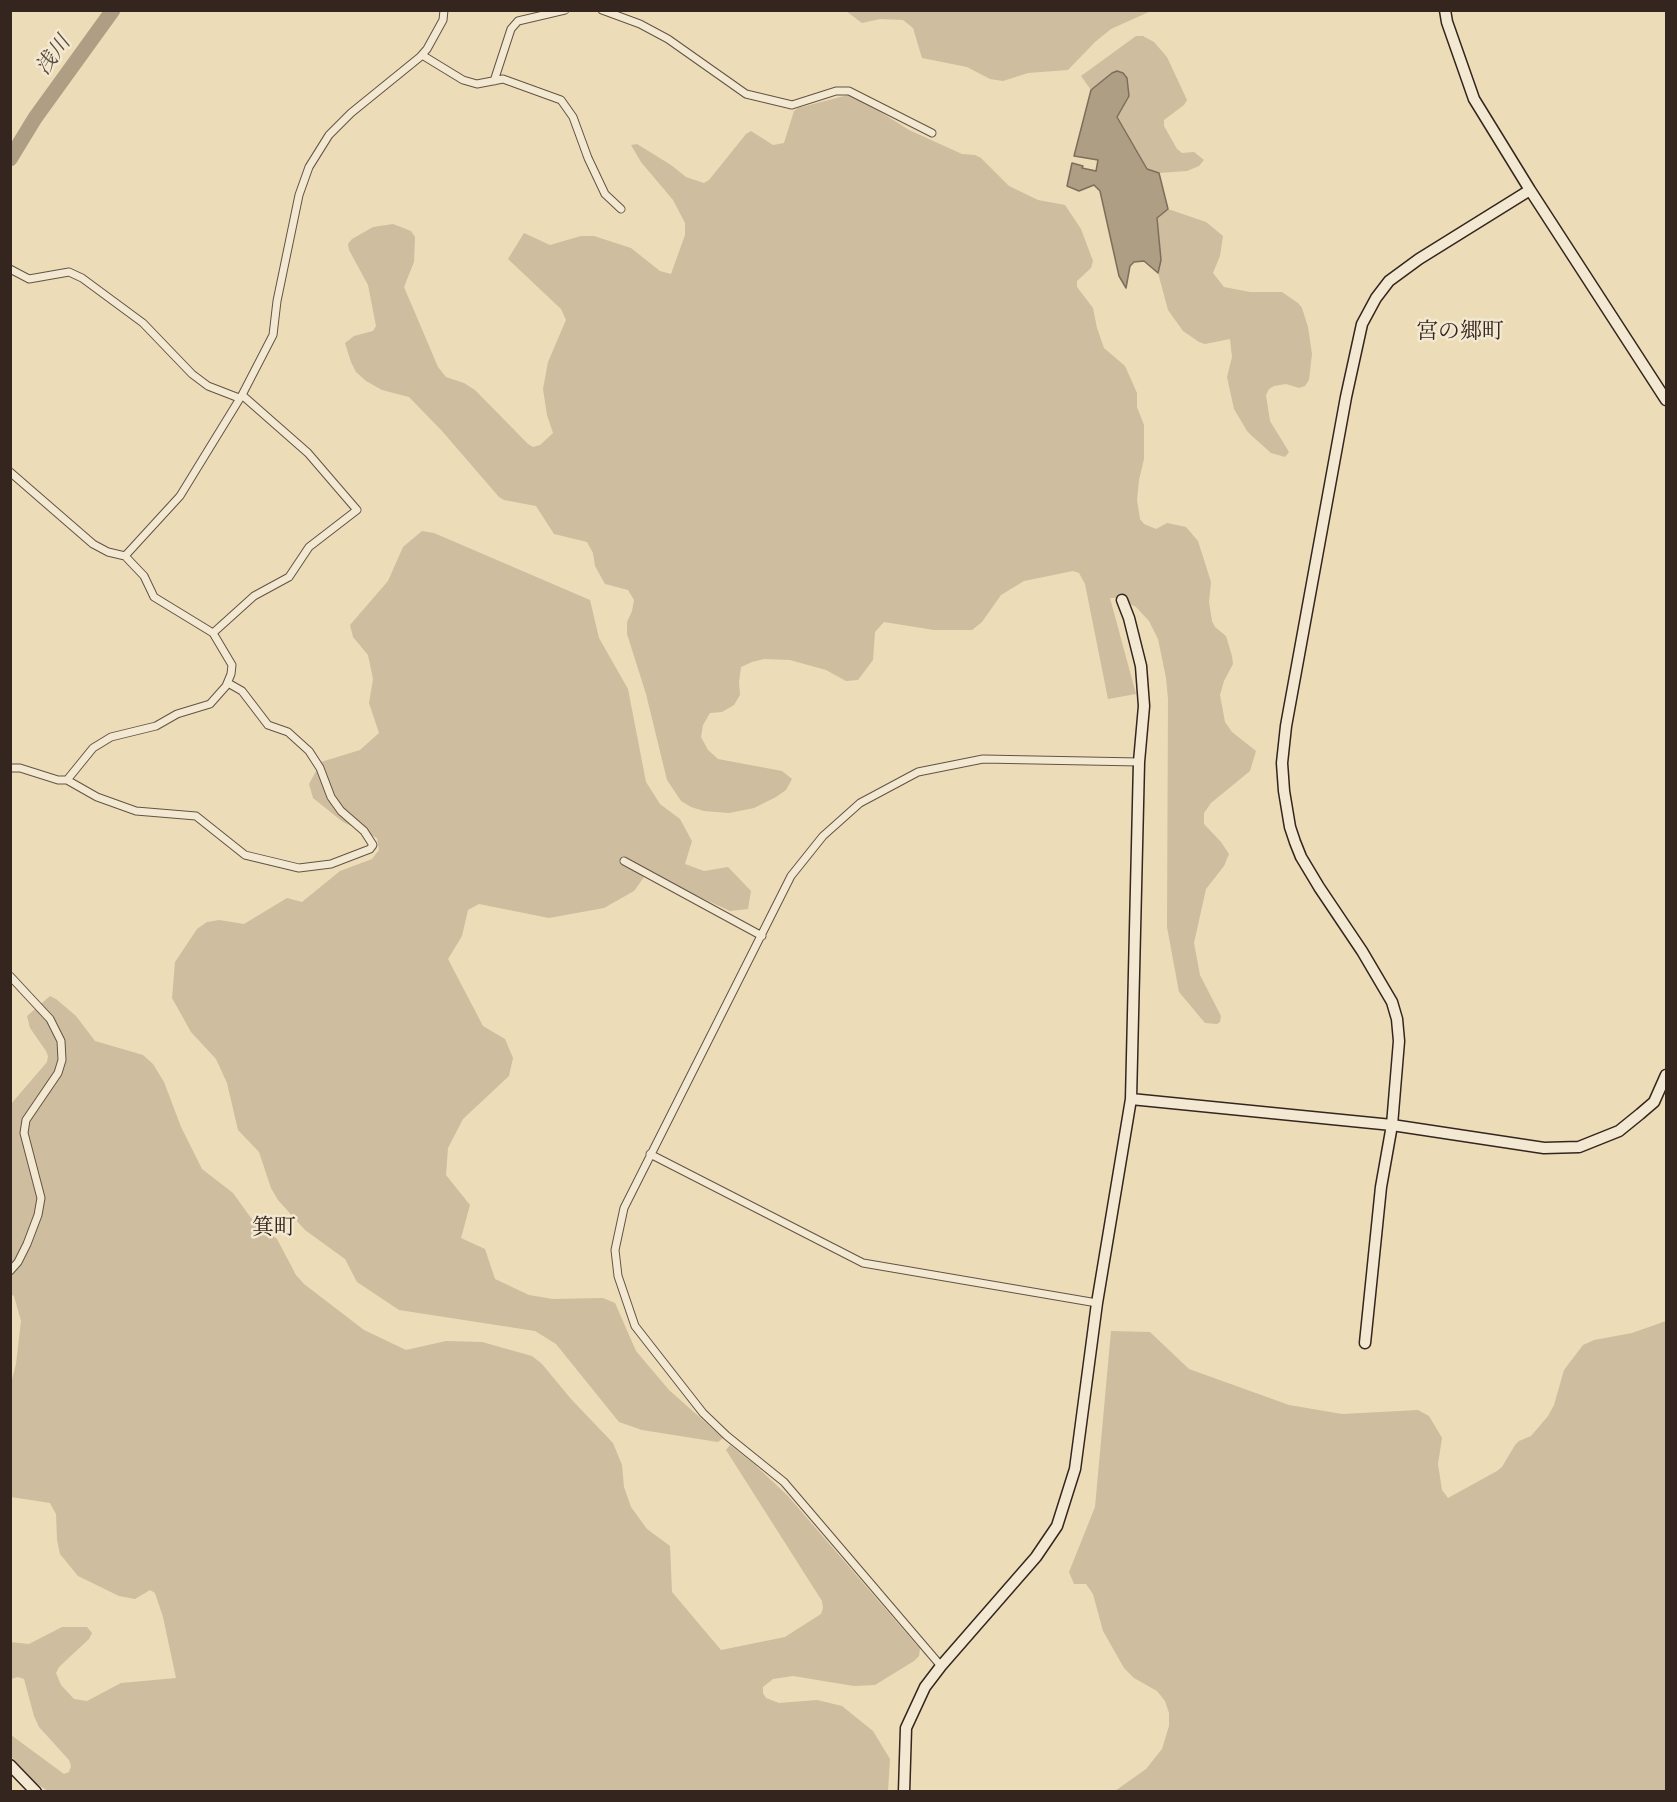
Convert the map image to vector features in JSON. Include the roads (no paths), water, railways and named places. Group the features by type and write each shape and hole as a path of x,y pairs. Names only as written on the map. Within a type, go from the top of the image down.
{"street":[{"path":"125,556 180,496 240,396 273,335 277,301 299,195 309,167 330,135 351,113 422,55 443,20 444,10"},
{"path":"494,81 511,28 518,21 565,10"},
{"path":"602,10 607,14 640,24 668,39 746,94 792,105 836,91 849,91 932,133"},
{"path":"1445,10 1447,22 1474,99 1666,400"},
{"path":"422,55 463,80 477,84 503,79 561,99 573,117 588,158 605,194 621,209"},
{"path":"1365,1343 1381,1187 1392,1125 1399,1041 1397,1019 1392,1002 1362,951 1319,887 1295,842 1284,791 1282,763 1286,726 1348,388 1362,324 1376,298 1389,281 1419,259 1530,190"},
{"path":"10,269 29,279 69,272 82,278 143,323 200,380 208,386 240,396 308,453 357,510 309,547 289,577 254,596 213,633"},
{"path":"10,472 93,544 108,552 125,556 144,576 154,597 213,633 232,665 228,683 210,704 177,714 156,726 111,737 93,748 67,780"},
{"path":"904,1791 906,1728 925,1688 941,1666 1036,1557 1057,1526 1075,1469 1096,1303 1131,1099 1139,762 1144,706 1140,666 1129,618 1122,600"},
{"path":"10,768 20,768 58,780 67,780 97,797 136,811 196,816 244,855 282,865 299,868 331,864 370,849 373,845 364,831 341,811 331,796 320,768 309,750 288,732 268,725 242,691 228,683"},
{"path":"941,1666 784,1482 727,1436 703,1413 635,1326 618,1276 615,1250 624,1208 791,876 823,836 860,803 918,772 983,759 1139,762"},
{"path":"624,861 762,936"},
{"path":"10,976 50,1019 61,1041 62,1060 58,1073 26,1120 24,1133 42,1198 39,1215 27,1244 18,1262 10,1271"},
{"path":"1131,1099 1392,1125 1544,1148 1579,1147 1619,1131 1640,1114 1654,1102 1666,1075"},
{"path":"650,1154 863,1263 1096,1303"},
{"path":"10,1765 36,1791"}],"waterway":[{"name":"浅川","path":"10,159 35,118 113,10"}],"district":[{"name":"宮の郷町","path":"1460,333"},
{"name":"箕町","path":"274,1229"}]}
